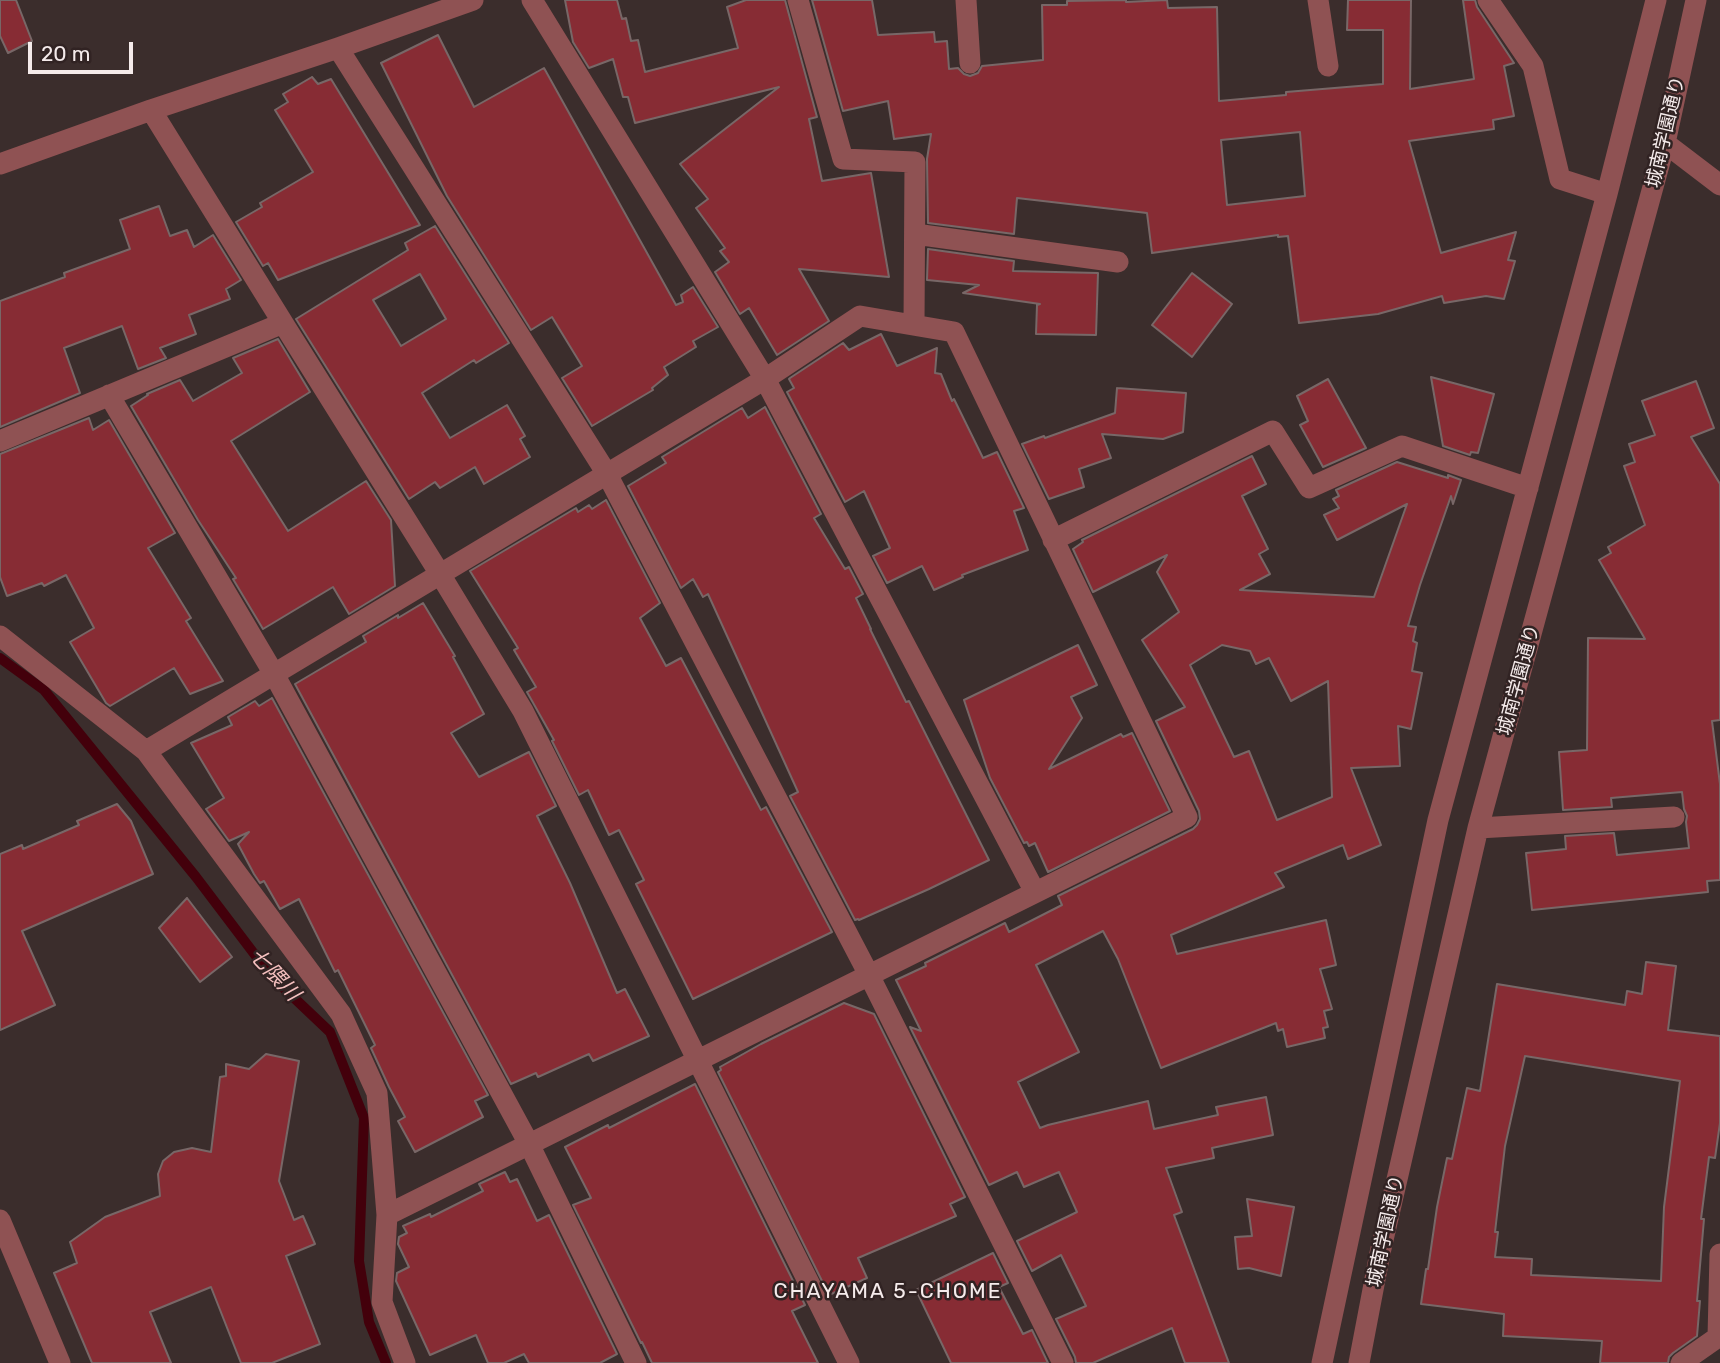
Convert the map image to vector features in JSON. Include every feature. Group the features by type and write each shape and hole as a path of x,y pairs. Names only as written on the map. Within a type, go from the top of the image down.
{"street":[{"path":"0,164 473,0"},
{"path":"532,0 765,379 1035,892"},
{"path":"798,0 843,159 915,162 914,325"},
{"path":"966,0 970,64"},
{"path":"1318,0 1328,66"},
{"path":"1488,0 1533,65 1559,179 1607,194"},
{"name":"城南学園通り","path":"1322,1363 1438,820 1607,194 1656,0"},
{"name":"城南学園通り","path":"1359,1363 1380,1253 1479,828 1665,143 1696,0"},
{"path":"338,48 607,474 869,975 1063,1363"},
{"path":"151,110 523,711 849,1363"},
{"path":"1665,143 1720,185"},
{"path":"915,234 1118,262"},
{"path":"146,751 765,379 860,316 954,332 1187,817 387,1215"},
{"path":"0,440 283,323"},
{"path":"109,396 274,674 529,1144 636,1363"},
{"path":"1053,540 1273,431 1309,488 1402,446 1528,488"},
{"path":"0,636 146,751 341,1014 377,1093 387,1215 382,1302 405,1363"},
{"path":"1479,828 1674,817"},
{"path":"0,1220 51,1359"},
{"path":"1681,1363 1718,1337 1720,1254"}],"building":[{"path":"0,0 16,0 32,41 8,53 0,36"},
{"path":"565,0 617,0 622,19 626,18 631,41 638,40 645,72 738,48 727,7 746,0 785,0 817,117 809,119 822,181 871,173 889,277 799,269 829,321 777,355 749,308 740,314 715,272 729,262 720,251 725,248 696,208 708,199 680,164 779,87 635,123 628,97 623,97 613,59 589,68 573,42"},
{"path":"812,0 872,0 878,35 934,32 935,42 947,41 949,69 958,68 970,76 978,73 982,66 1043,60 1042,5 1067,5 1067,1 1167,0 1168,8 1217,7 1219,101 1383,84 1383,30 1347,30 1348,0 1411,0 1410,89 1474,79 1463,0 1475,0 1514,63 1504,66 1514,116 1493,120 1494,129 1409,141 1441,253 1516,232 1508,260 1515,261 1504,299 1486,296 1444,303 1442,296 1378,314 1299,323 1288,236 1278,235 1152,253 1147,213 1017,198 1014,234 928,223 927,159 931,134 894,139 888,101 843,111","holes":["1300,132 1305,196 1227,205 1221,140"]},
{"path":"438,35 474,107 544,68 676,305 683,302 681,295 693,287 718,327 693,341 696,347 664,367 668,375 652,388 653,390 592,426 562,378 582,366 552,317 531,330 447,196 381,63"},
{"path":"312,77 318,84 331,79 420,225 278,280 268,263 263,266 236,222 262,207 260,203 313,172 275,110 288,102 283,94"},
{"path":"159,206 170,236 187,230 194,247 213,235 241,280 226,289 230,299 189,315 196,334 160,348 166,358 138,369 122,326 64,348 80,393 0,427 0,301 65,277 64,273 130,249 120,220"},
{"path":"435,226 509,343 476,363 474,360 422,393 450,438 507,405 525,436 520,439 530,457 484,484 475,467 440,488 435,482 409,499 296,319 408,250 405,243","holes":["420,274 446,319 401,346 373,300"]},
{"path":"928,249 1014,261 1013,271 1098,273 1096,335 1036,334 1037,305 1040,304 963,293 979,285 927,280"},
{"path":"1192,273 1232,304 1192,357 1152,325"},
{"path":"881,334 897,366 937,348 935,373 941,374 952,401 954,399 983,458 997,452 1024,508 1014,511 1028,550 962,575 963,577 934,590 922,566 887,583 873,556 890,548 864,491 845,502 787,392 794,388 790,378 843,343 849,350"},
{"path":"278,339 310,392 231,441 288,531 366,481 391,520 395,586 349,614 333,587 263,629 233,579 236,578 198,520 131,406 147,394 180,380 193,401 242,373 233,358"},
{"path":"1431,377 1494,394 1478,453 1471,452 1470,455 1443,446"},
{"path":"1328,379 1366,448 1323,467 1300,425 1308,421 1297,396"},
{"path":"1696,381 1714,428 1691,437 1720,484 1720,720 1712,721 1720,784 1720,880 1707,881 1708,892 1532,910 1526,853 1566,849 1565,836 1614,833 1617,855 1689,848 1682,792 1611,798 1612,807 1563,810 1559,752 1587,750 1588,638 1645,639 1599,560 1611,553 1608,547 1645,525 1624,466 1635,462 1629,444 1655,435 1642,401"},
{"path":"1117,388 1186,393 1183,432 1163,439 1102,434 1111,458 1079,469 1084,487 1049,499 1022,444 1115,413"},
{"path":"765,407 821,514 814,518 845,569 849,567 863,594 856,598 870,629 989,860 859,920 855,920 790,796 798,792 708,594 703,597 693,579 681,588 628,486 666,463 662,457 742,408 748,418"},
{"path":"89,418 93,430 109,420 175,533 148,548 191,618 186,621 223,681 190,694 174,668 110,706 70,642 94,628 66,575 44,586 42,583 7,596 0,577 0,454"},
{"path":"1252,456 1266,484 1242,496 1268,549 1259,554 1270,574 1240,590 1374,597 1407,504 1337,540 1324,515 1339,508 1333,499 1339,496 1336,490 1397,462 1461,480 1453,504 1451,496 1408,626 1416,627 1413,641 1417,643 1412,671 1422,673 1411,729 1398,726 1400,766 1351,768 1381,845 1348,859 1343,845 1275,873 1284,887 1171,935 1177,954 1326,920 1336,965 1320,969 1332,1009 1324,1011 1328,1027 1323,1028 1325,1038 1287,1047 1283,1029 1278,1031 1276,1023 1161,1068 1118,959 1103,931 1036,965 1079,1052 1018,1082 1040,1128 1148,1101 1154,1129 1218,1115 1216,1107 1266,1097 1273,1135 1212,1148 1214,1158 1166,1168 1182,1212 1174,1215 1229,1363 1185,1363 1172,1328 1093,1363 1076,1363 1056,1319 1086,1306 1061,1255 1032,1271 1017,1241 1077,1212 1059,1172 1024,1187 1017,1172 989,1185 910,1027 921,1031 896,980 1005,923 1009,932 1062,905 1058,896 1193,829 1200,819 1199,811 1156,721 1185,707 1142,640 1179,612 1157,572 1167,555 1093,592 1073,549 1083,542 1082,540","holes":["1222,645 1250,651 1256,664 1269,658 1291,701 1328,681 1332,797 1277,820 1249,751 1234,757 1190,665"]},
{"path":"606,500 660,603 640,618 666,666 681,658 761,810 766,807 832,932 693,999 636,884 644,880 619,830 609,835 588,790 579,795 552,741 554,740 527,692 536,687 514,650 518,648 470,571 576,508 578,512 589,505 592,509"},
{"path":"423,603 455,656 453,657 484,714 451,733 479,777 529,752 556,806 537,816 570,883 617,993 625,989 649,1036 593,1061 589,1054 538,1077 536,1073 511,1084 295,684 366,642 363,636"},
{"path":"1078,645 1097,685 1071,697 1082,718 1049,769 1121,734 1123,737 1132,733 1170,811 1048,872 1035,843 1029,846 1027,842 1024,843 990,778 964,700"},
{"path":"272,698 488,1095 475,1101 483,1117 415,1152 398,1121 405,1117 371,1048 375,1045 299,899 280,909 264,881 260,883 254,874 238,844 249,832 229,841 206,809 224,798 191,743 232,725 228,717 255,701 259,706"},
{"path":"117,804 131,821 153,874 22,931 55,1005 0,1030 0,854 22,845 23,849 79,825 77,821"},
{"path":"187,898 232,957 200,982 159,928"},
{"path":"1646,962 1676,966 1668,1030 1720,1036 1720,1123 1715,1158 1709,1157 1701,1219 1704,1219 1697,1336 1673,1353 1668,1363 1600,1363 1602,1341 1503,1336 1504,1314 1421,1304 1447,1158 1452,1159 1467,1088 1480,1091 1497,984 1625,1005 1627,991 1642,994","holes":["1525,1056 1680,1081 1664,1207 1661,1281 1531,1275 1532,1259 1495,1257 1498,1232 1495,1232 1505,1146"]},
{"path":"844,1003 874,1014 965,1197 950,1204 956,1216 858,1258 867,1278 829,1295 718,1072 720,1067 761,1044"},
{"path":"266,1054 299,1061 279,1181 294,1220 303,1216 315,1244 286,1256 320,1344 272,1363 241,1363 211,1287 150,1312 171,1363 92,1363 54,1273 77,1263 70,1242 105,1217 160,1196 158,1174 163,1161 174,1152 192,1148 211,1152 220,1077 226,1076 226,1064 249,1069"},
{"path":"695,1084 805,1305 792,1311 818,1363 652,1363 573,1205 591,1198 565,1147"},
{"path":"505,1172 510,1182 517,1179 537,1221 549,1215 617,1354 600,1363 529,1363 524,1354 504,1363 488,1363 476,1335 430,1355 396,1281 397,1273 409,1267 398,1244 399,1237 407,1233 403,1226 430,1214 431,1217 483,1191 479,1184"},
{"path":"1247,1199 1294,1207 1281,1276 1249,1268 1238,1269 1235,1237 1252,1236"},
{"path":"993,1253 1008,1283 999,1287 1023,1334 1032,1330 1048,1363 951,1363 916,1290"}],"waterway":[{"name":"七隈川","path":"0,658 44,690 196,877 271,976 330,1032 364,1118 359,1261 369,1322 386,1363"}],"district":[{"name":"CHAYAMA 5-CHOME","path":"888,1292"}]}
